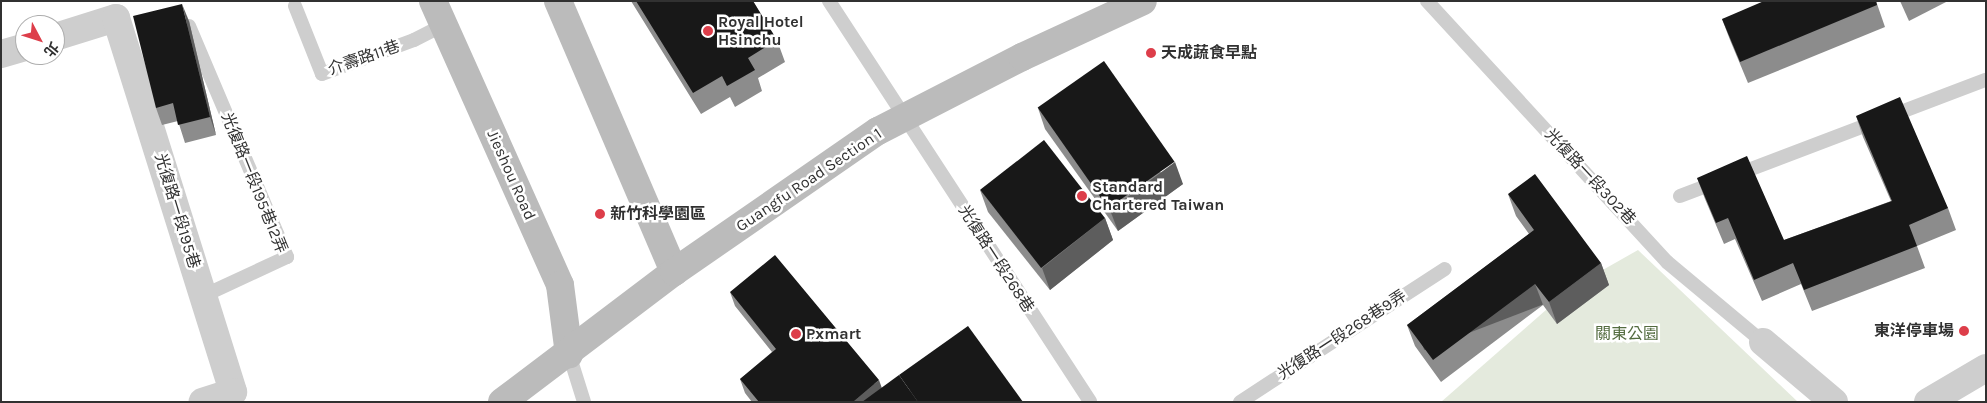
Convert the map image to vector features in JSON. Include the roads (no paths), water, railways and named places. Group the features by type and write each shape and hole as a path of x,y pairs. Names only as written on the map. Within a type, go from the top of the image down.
{"main road":[{"path":"558,1 674,272"},
{"name":"Guangfu Road Section 1","path":"502,402 569,354 674,272 904,116 1143,1"},
{"name":"Jieshou Road","path":"438,13 560,285 569,354"}],"street":[{"name":"光復路一段195巷","path":"65,34 116,18 237,397"},
{"path":"1,54 15,50"},
{"path":"1763,342 1834,402"},
{"path":"1928,402 1986,368"},
{"path":"203,402 237,397"}],"lane":[{"name":"光復路一段268巷","path":"829,1 1090,402"},
{"name":"光復路一段302巷","path":"1427,1 1667,262 1763,342"},
{"name":"介壽路11巷","path":"295,6 322,74 414,40 438,13"},
{"name":"光復路一段195巷12弄","path":"189,26 287,257 204,296"},
{"path":"1680,196 1986,80"},
{"name":"光復路一段268巷9弄","path":"1240,402 1445,268"},
{"path":"569,354 584,402"}],"place":[{"name":"Royal Hotel Hsinchu","path":"708,31"},
{"name":"天成蔬食早點","path":"1151,53"},
{"name":"Standard Chartered Taiwan","path":"1082,196"},
{"name":"新竹科學園區","path":"600,214"},
{"name":"東洋停車場","path":"1964,331"},
{"name":"Pxmart","path":"796,334"}],"park label":[{"name":"關東公園","path":"1627,334"}]}
